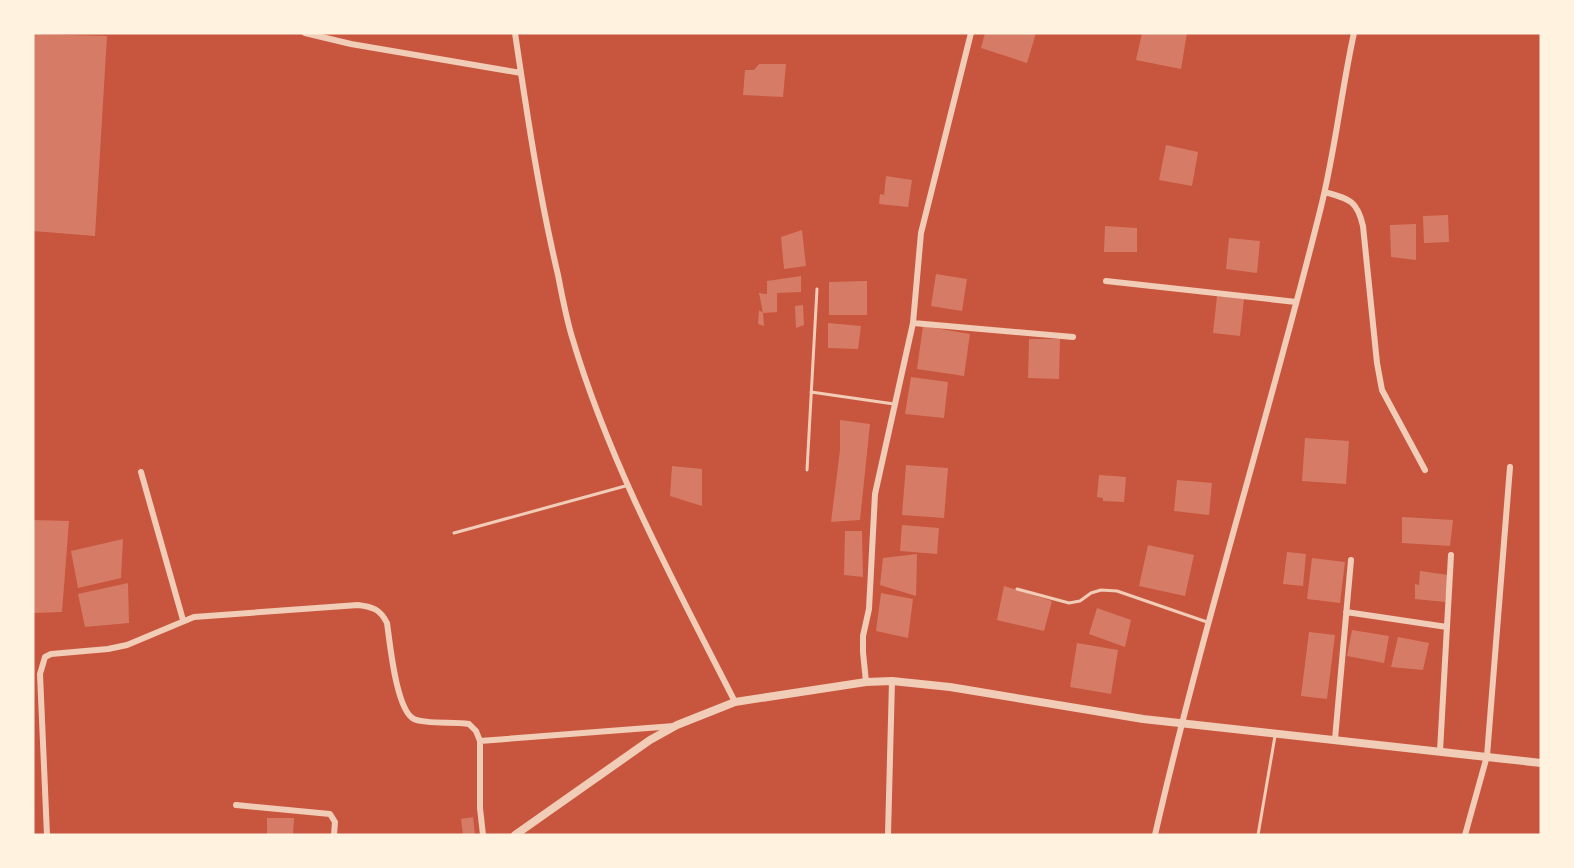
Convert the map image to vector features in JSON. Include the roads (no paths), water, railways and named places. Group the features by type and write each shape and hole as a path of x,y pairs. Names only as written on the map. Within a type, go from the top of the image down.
{"street":[{"path":"305,33 351,44 521,72"},
{"path":"515,33 540,192 571,335 587,382 655,545 735,702"},
{"path":"866,682 863,636 868,609 875,494 913,323 921,233 971,33"},
{"path":"1155,835 1181,723 1247,488 1325,192 1354,33"},
{"path":"1325,192 1347,198 1359,208 1382,390 1425,470"},
{"path":"1106,281 1296,302"},
{"path":"913,323 1072,337"},
{"path":"1465,835 1486,756 1510,467"},
{"path":"141,472 183,620"},
{"path":"1440,751 1451,555"},
{"path":"1335,740 1351,560"},
{"path":"47,835 40,674 45,657 51,654 108,650 127,645 194,617 358,605 373,607 381,612 387,623 400,698 412,718 422,721 469,724 477,731 480,741 480,808 483,835"},
{"path":"1346,612 1447,627"},
{"path":"888,835 892,681"},
{"path":"514,835 651,740 677,725 735,702 866,682 892,681 950,687 1143,719 1541,764"},
{"path":"480,741 677,725"},
{"path":"236,805 330,814 335,822 334,835"}],"lane":[{"path":"807,470 817,290"},
{"path":"812,392 894,404"},
{"path":"454,533 629,485"},
{"path":"1017,589 1069,603 1080,601 1091,593 1101,590 1117,591 1208,622"},
{"path":"1258,835 1275,733"}]}
